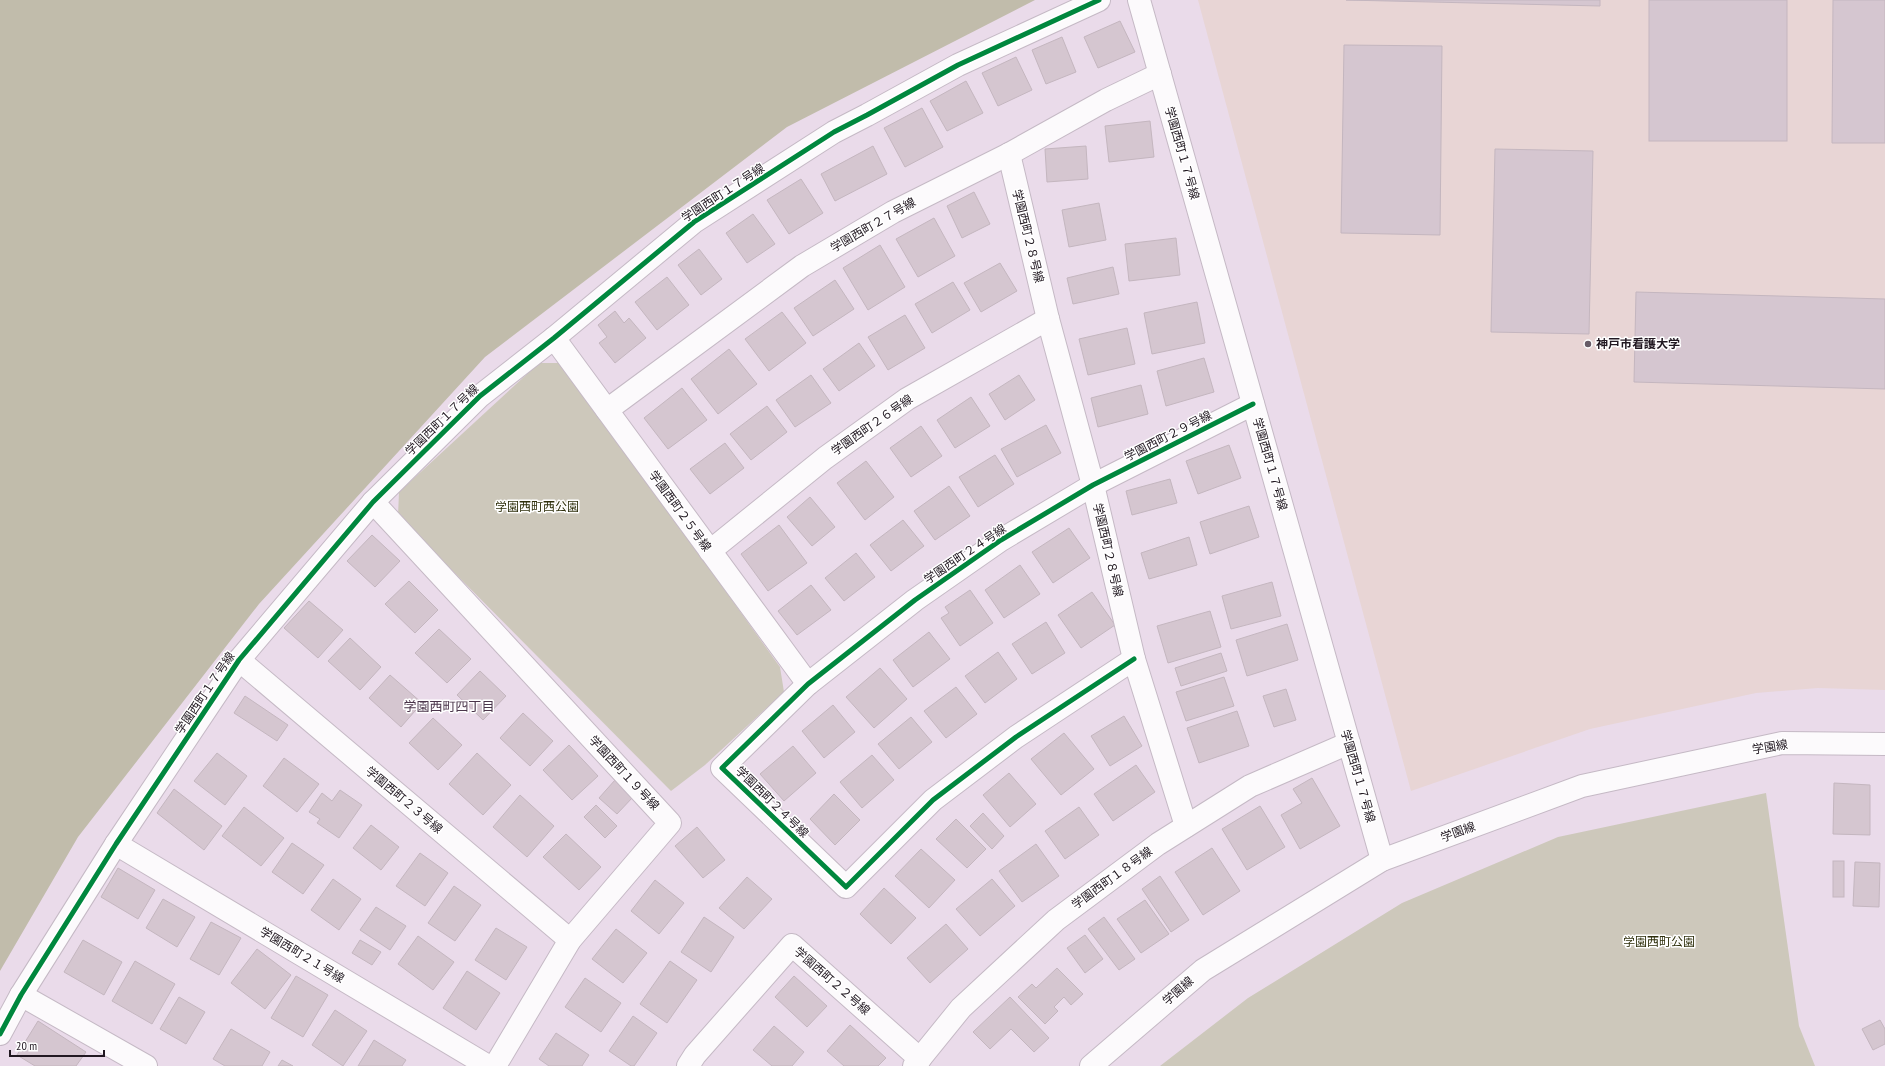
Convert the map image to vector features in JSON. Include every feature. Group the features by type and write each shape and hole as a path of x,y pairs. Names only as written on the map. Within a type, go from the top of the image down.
{"street":[{"name":"学園西町１７号線","path":"0,1034 21,995 116,844 239,660 373,502 480,396 554,338 694,222 834,132 958,65 1099,0"},
{"name":"学園西町１７号線","path":"1139,0 1382,860"},
{"name":"学園西町２７号線","path":"607,410 802,266 893,212 1009,154 1106,100 1160,74"},
{"name":"学園西町２８号線","path":"1009,154 1048,319 1093,485 1134,659 1186,826"},
{"name":"学園西町２６号線","path":"710,551 825,458 907,399 1048,319"},
{"name":"学園西町２５号線","path":"554,338 808,684"},
{"name":"学園西町２９号線","path":"1093,485 1253,404"},
{"name":"学園西町２４号線","path":"1093,485 1001,540 915,600 808,684 722,768 846,887 933,800 1016,737 1134,659"},
{"name":"学園西町１９号線","path":"373,502 670,823 570,940 495,1066"},
{"name":"学園西町２３号線","path":"239,660 570,940"},
{"name":"学園西町１８号線","path":"917,1062 961,1008 1056,920 1158,844 1250,786 1349,743"},
{"name":"学園線","path":"1091,1066 1203,970 1382,860 1582,786 1782,743 1885,744"},
{"name":"学園西町２１号線","path":"116,844 488,1066"},
{"name":"学園西町２２号線","path":"688,1066 700,1049 792,945 917,1062"},
{"path":"21,995 146,1066"}],"shaded area":[{"path":"0,0 1035,0 787,127 485,357 259,604 78,837 0,971"},
{"name":"神戸市看護大学","path":"1198,0 1885,0 1885,690 1818,688 1756,693 1590,729 1411,791"}],"green space":[{"name":"学園西町西公園","path":"539,363 562,363 780,667 784,692 705,765 671,791 398,516 399,492"},
{"name":"学園西町公園","path":"1766,793 1799,1026 1815,1066 1160,1066 1248,998 1402,903 1558,837"}],"building":[{"path":"1346,0 1600,0 1600,6"},
{"path":"1649,0 1787,0 1787,141 1649,141"},
{"path":"1833,0 1885,0 1885,143 1832,143"},
{"path":"1120,21 1135,52 1098,68 1084,37"},
{"path":"1062,37 1076,72 1046,84 1032,50"},
{"path":"1344,45 1442,46 1440,235 1341,233"},
{"path":"1016,57 1032,90 998,106 982,73"},
{"path":"966,81 983,113 947,131 930,101"},
{"path":"922,108 943,147 905,167 884,128"},
{"path":"1150,121 1154,157 1109,162 1105,126"},
{"path":"873,146 887,174 835,201 821,174"},
{"path":"1086,146 1088,179 1047,182 1045,149"},
{"path":"1495,149 1593,151 1589,334 1491,332"},
{"path":"801,179 823,213 789,234 767,200"},
{"path":"974,192 990,224 962,238 947,206"},
{"path":"1099,203 1106,240 1069,247 1062,210"},
{"path":"753,214 775,244 747,263 726,233"},
{"path":"934,218 955,256 918,277 896,239"},
{"path":"1176,238 1180,275 1129,281 1125,244"},
{"path":"880,245 905,287 868,310 843,268"},
{"path":"699,249 722,279 701,295 678,265"},
{"path":"1000,263 1017,291 981,312 964,283"},
{"path":"1113,267 1119,294 1073,304 1067,278"},
{"path":"667,277 689,305 657,330 635,302"},
{"path":"835,280 854,309 813,336 794,308"},
{"path":"953,282 970,310 932,333 915,304"},
{"path":"1636,292 1885,299 1885,389 1634,382"},
{"path":"1197,302 1205,343 1152,354 1144,313"},
{"path":"615,311 624,323 629,318 646,338 615,363 599,343 607,337 598,325"},
{"path":"782,312 806,343 769,371 745,339"},
{"path":"905,315 925,348 888,370 868,337"},
{"path":"1127,328 1135,364 1088,375 1079,339"},
{"path":"859,343 875,366 839,391 823,369"},
{"path":"729,349 757,384 718,414 691,379"},
{"path":"1204,358 1214,392 1166,406 1157,371"},
{"path":"811,375 831,403 795,427 776,400"},
{"path":"1019,375 1035,400 1005,420 989,394"},
{"path":"1141,385 1148,414 1098,427 1091,398"},
{"path":"682,388 707,420 668,449 644,418"},
{"path":"971,397 990,426 955,448 937,420"},
{"path":"767,406 787,432 751,460 730,434"},
{"path":"1046,425 1061,453 1017,477 1001,449"},
{"path":"921,426 942,456 911,477 890,448"},
{"path":"725,443 744,468 710,494 690,469"},
{"path":"1229,445 1241,478 1198,494 1186,461"},
{"path":"995,455 1014,484 978,507 959,477"},
{"path":"866,461 894,497 865,520 837,483"},
{"path":"1170,479 1177,503 1132,515 1126,491"},
{"path":"949,486 970,516 935,540 914,511"},
{"path":"810,497 835,527 812,546 787,517"},
{"path":"1249,506 1259,537 1210,554 1200,522"},
{"path":"903,520 924,546 891,571 870,545"},
{"path":"779,525 807,563 768,591 741,554"},
{"path":"1069,528 1090,558 1053,583 1032,552"},
{"path":"372,535 400,561 375,587 347,561"},
{"path":"1189,537 1197,565 1149,579 1141,553"},
{"path":"856,553 875,577 844,601 825,578"},
{"path":"1020,565 1040,594 1004,618 985,590"},
{"path":"409,581 438,610 415,633 385,604"},
{"path":"1272,582 1281,616 1231,629 1222,596"},
{"path":"811,585 831,610 797,635 778,611"},
{"path":"970,590 993,623 960,646 941,618 949,613 945,607"},
{"path":"1092,592 1115,625 1081,648 1058,615"},
{"path":"309,601 343,630 318,658 284,628"},
{"path":"1210,611 1221,647 1168,663 1157,626"},
{"path":"1046,622 1065,653 1032,674 1012,644"},
{"path":"1287,624 1298,660 1247,676 1236,640"},
{"path":"439,629 471,659 447,683 415,653"},
{"path":"929,632 950,659 913,687 893,660"},
{"path":"350,638 381,667 360,690 328,661"},
{"path":"998,652 1017,679 985,703 965,676"},
{"path":"1221,653 1227,671 1181,686 1175,668"},
{"path":"880,668 907,699 874,728 846,697"},
{"path":"480,671 506,696 483,720 457,695"},
{"path":"390,675 422,703 401,727 369,698"},
{"path":"1224,677 1234,706 1186,721 1176,692"},
{"path":"956,687 977,714 946,738 924,711"},
{"path":"1286,689 1296,720 1274,727 1263,696"},
{"path":"245,696 288,725 277,741 234,713"},
{"path":"833,705 855,732 824,758 802,731"},
{"path":"1237,711 1249,746 1199,763 1187,728"},
{"path":"523,713 553,741 530,766 500,738"},
{"path":"1124,716 1142,746 1110,766 1091,736"},
{"path":"911,717 932,742 899,769 878,744"},
{"path":"433,718 462,745 438,770 409,743"},
{"path":"1064,733 1094,769 1061,795 1031,759"},
{"path":"569,745 598,776 572,800 543,770"},
{"path":"793,746 816,773 784,801 760,774"},
{"path":"217,753 247,776 225,805 194,781"},
{"path":"477,753 511,785 483,815 449,784"},
{"path":"872,755 894,780 862,808 840,782"},
{"path":"284,758 319,784 297,812 263,786"},
{"path":"1136,765 1155,792 1113,821 1094,794"},
{"path":"1009,773 1036,804 1010,827 983,795"},
{"path":"1312,778 1340,826 1300,849 1281,815 1302,803 1293,789"},
{"path":"615,780 633,797 617,814 599,798"},
{"path":"1834,783 1870,785 1870,835 1833,834"},
{"path":"174,789 222,826 204,850 157,813"},
{"path":"340,790 362,805 339,838 317,823 320,819 309,812 322,793 332,801"},
{"path":"834,794 860,820 835,845 810,819"},
{"path":"520,795 554,826 527,857 493,827"},
{"path":"596,805 617,826 605,838 584,817"},
{"path":"1260,806 1285,847 1247,870 1222,829"},
{"path":"244,807 284,838 261,866 222,836"},
{"path":"1079,807 1099,835 1065,859 1045,831"},
{"path":"983,813 1004,836 992,849 970,826"},
{"path":"956,819 986,849 967,868 936,839"},
{"path":"371,825 399,847 381,870 353,848"},
{"path":"697,827 725,860 703,878 675,846"},
{"path":"566,834 601,867 579,890 543,857"},
{"path":"292,843 324,865 303,894 272,872"},
{"path":"1036,844 1059,876 1022,902 999,871"},
{"path":"1212,848 1240,891 1203,915 1175,872"},
{"path":"921,849 955,880 929,908 895,876"},
{"path":"420,853 448,873 425,906 396,886"},
{"path":"1833,861 1844,861 1844,897 1833,897"},
{"path":"1855,862 1880,863 1879,907 1853,906"},
{"path":"118,868 155,890 138,919 101,897"},
{"path":"1160,876 1189,920 1171,932 1142,889"},
{"path":"747,877 772,899 744,929 719,908"},
{"path":"333,879 361,899 339,930 311,910"},
{"path":"992,879 1015,906 980,936 956,909"},
{"path":"655,880 684,903 659,934 631,911"},
{"path":"454,886 481,905 455,941 428,923"},
{"path":"884,888 916,918 891,944 860,914"},
{"path":"163,899 195,917 177,947 146,928"},
{"path":"1145,900 1169,934 1141,953 1117,919"},
{"path":"376,907 406,926 390,950 360,930"},
{"path":"704,917 734,937 711,972 681,952"},
{"path":"1104,917 1135,959 1119,970 1088,929"},
{"path":"211,922 241,938 219,975 190,959"},
{"path":"946,924 968,949 930,983 907,958"},
{"path":"496,928 527,947 506,980 475,960"},
{"path":"616,929 647,953 623,983 592,959"},
{"path":"1085,935 1103,959 1085,973 1067,948"},
{"path":"418,936 454,962 433,990 398,964"},
{"path":"83,940 122,962 104,995 64,972"},
{"path":"360,940 381,952 372,965 352,953"},
{"path":"257,949 291,975 265,1009 231,983"},
{"path":"135,961 175,984 152,1024 112,1001"},
{"path":"670,961 697,980 667,1023 640,1004"},
{"path":"1057,968 1083,994 1071,1005 1064,997 1054,1007 1058,1011 1045,1024 1018,997 1032,984 1036,988"},
{"path":"467,971 500,993 476,1030 443,1008"},
{"path":"296,976 328,995 303,1037 271,1018"},
{"path":"794,976 827,1006 807,1027 775,997"},
{"path":"585,978 621,1003 601,1032 565,1007"},
{"path":"179,997 205,1012 186,1044 160,1029"},
{"path":"1010,997 1049,1038 1034,1052 1011,1029 990,1049 973,1032"},
{"path":"335,1010 367,1031 343,1066 312,1045"},
{"path":"633,1016 657,1033 634,1066 631,1066 609,1051"},
{"path":"1880,1020 1885,1029 1885,1044 1873,1050 1862,1029"},
{"path":"38,1021 86,1052 76,1066 35,1066 17,1055"},
{"path":"850,1025 886,1058 878,1066 844,1066 827,1051"},
{"path":"774,1026 804,1052 792,1066 772,1066 753,1050"},
{"path":"231,1029 270,1052 262,1066 225,1066 213,1059"},
{"path":"556,1033 589,1055 582,1066 549,1066 539,1059"},
{"path":"374,1040 406,1060 402,1066 358,1066"},
{"path":"282,1060 293,1066 278,1066"}],"cycle path":[{"path":"0,1034 21,995 116,844 239,660 373,502 480,396 554,338 694,222 834,132 958,65 1099,0"},
{"path":"1134,659 1016,737 933,800 846,887 722,768 808,684 915,600 1001,540 1093,485 1253,404"}],"place":[{"name":"神戸市看護大学","path":"1588,344"}],"district":[{"name":"学園西町四丁目","path":"449,706"}]}
